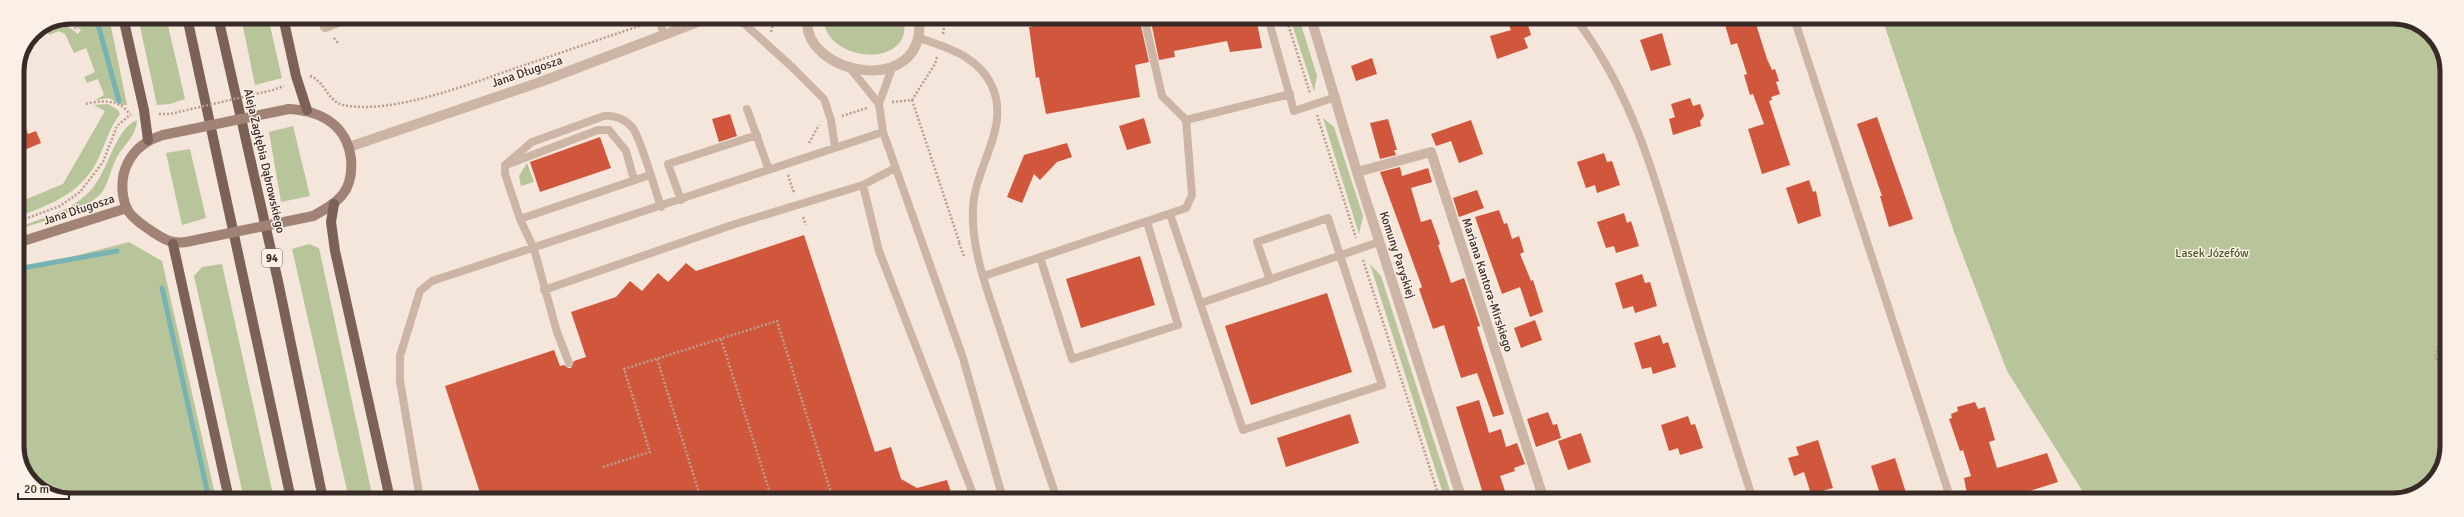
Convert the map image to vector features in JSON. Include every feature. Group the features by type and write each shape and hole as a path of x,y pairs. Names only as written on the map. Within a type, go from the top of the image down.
{"main road":[{"path":"124,24 144,110 148,140"},
{"path":"189,24 290,493"},
{"name":"Aleja Zagłębia Dąbrowskiego","path":"220,24 278,281 322,493"},
{"path":"285,24 296,76 307,110"},
{"path":"334,204 331,222 335,251 389,493"},
{"path":"173,244 228,493"}],"street":[{"path":"325,27 333,24"},
{"name":"Jana Długosza","path":"349,147 543,81 693,24"},
{"path":"807,24 821,51 850,68 875,72 892,68 908,57 919,38 919,24"},
{"name":"Komuny Paryskiej","path":"1313,24 1336,97 1357,172 1460,493"},
{"path":"289,109 307,110 336,124 349,147 350,176 343,194 334,204 313,216 173,244 140,223 127,208 123,189 124,172 138,148 148,140 163,135 289,109"},
{"name":"Mariana Kantora-Mirskiego","path":"1357,172 1431,152 1542,493"},
{"name":"Jana Długosza","path":"24,241 127,208"}],"lane":[{"path":"660,24 664,35"},
{"path":"745,24 824,99 831,120 835,148"},
{"path":"984,276 1186,208 1192,195 1186,120 1162,96 1145,24"},
{"path":"1270,24 1294,111 1336,97"},
{"path":"1579,24 1598,50 1628,107 1648,155 1718,391 1751,493"},
{"path":"1796,24 1949,493"},
{"path":"919,38 962,52 981,69 992,86 997,101 997,126 973,198 972,223 977,252 984,276 1055,493"},
{"path":"850,68 879,104"},
{"path":"892,68 879,104 883,132 963,358 1001,493"},
{"path":"1186,120 1290,94"},
{"path":"747,109 769,170"},
{"path":"569,363 544,290 534,249 520,219 505,174 505,165 532,142 604,116 612,116 626,122 635,132 661,206"},
{"path":"505,165 598,130 609,130 626,151 634,180"},
{"path":"419,493 400,381 400,356 420,291 432,281 534,249 883,132"},
{"path":"680,200 668,164 757,135"},
{"path":"544,290 736,224 863,185 895,168"},
{"path":"520,219 650,175"},
{"path":"863,185 879,251 973,493"},
{"path":"1170,214 1243,430 1382,385 1328,218 1257,242 1270,280"},
{"path":"1040,257 1072,359 1178,325 1147,222"},
{"path":"1200,303 1379,242"}],"path":[{"path":"70,24 78,30"},
{"path":"24,219 56,208 80,192 103,162 117,126 129,114 144,110 159,114 170,114 273,90 284,86 296,76 308,75 316,78 332,99 339,104 358,107 384,106 470,83 641,24"},
{"path":"912,100 935,64 944,24"},
{"path":"831,120 879,104 912,100"},
{"path":"912,100 959,243 977,252"},
{"path":"86,104 108,101 127,111 129,114"},
{"path":"603,467 650,452 624,369 777,321 831,493"},
{"path":"721,339 770,493"},
{"path":"2440,343 2435,356 2440,368"},
{"path":"657,359 699,493"}],"green space":[{"path":"73,24 110,24 127,105 121,105 109,98 95,100 104,95 98,79 87,83 84,77 95,72 86,48 74,53 65,34 59,31 49,35 47,31 66,25 78,34 81,30"},
{"path":"140,24 168,24 185,99 170,104 157,105"},
{"path":"242,24 270,24 282,78 255,85"},
{"path":"825,24 903,24 904,34 897,46 884,53 869,54 853,52 838,45 828,33"},
{"path":"1292,24 1301,24 1317,76 1314,91"},
{"name":"Lasek Józefów","path":"1884,24 2393,24 2408,26 2417,30 2432,45 2440,68 2440,446 2439,455 2434,470 2417,487 2399,493 2084,493 2007,371 1954,232"},
{"path":"108,104 118,110 120,114 111,129 93,168 76,187 66,195 43,207 24,214 24,200 63,184 105,111 94,105"},
{"path":"1323,118 1334,127 1363,216 1359,234"},
{"path":"137,120 132,136 117,157 103,191 96,198 76,210 24,228 24,225 53,215 67,208 87,194 101,175 116,143 129,125"},
{"path":"293,126 310,196 281,202 269,132"},
{"path":"190,149 206,218 182,225 166,153"},
{"path":"527,163 534,182 521,186 519,176"},
{"path":"129,242 162,261 215,493 62,492 47,487 30,470 24,449 24,269"},
{"path":"309,244 319,248 372,493 348,493 292,249"},
{"path":"222,264 273,493 243,493 194,276 202,267"},
{"path":"1370,264 1381,276 1451,493 1443,493"}],"building":[{"path":"1044,24 1141,24 1149,62 1135,65 1140,97 1046,114 1039,77 1036,78 1029,27"},
{"path":"1151,24 1257,24 1262,48 1230,52 1227,41 1174,51 1175,57 1159,60"},
{"path":"1528,24 1531,35 1524,38 1528,48 1497,59 1490,36 1511,30 1509,25"},
{"path":"1725,24 1756,24 1767,59 1772,70 1775,69 1779,81 1776,82 1780,94 1771,97 1772,100 1769,101 1790,165 1762,174 1748,129 1764,124 1753,94 1750,95 1744,75 1747,74 1737,43 1731,45"},
{"path":"1662,33 1671,65 1651,71 1640,40"},
{"path":"1372,58 1377,74 1356,81 1351,66"},
{"path":"1690,98 1693,106 1700,104 1704,116 1700,121 1701,126 1673,135 1669,119 1675,117 1671,104"},
{"path":"730,114 737,136 719,142 712,119"},
{"path":"1877,117 1913,219 1889,227 1880,196 1882,196 1857,124"},
{"path":"1144,118 1151,143 1127,150 1119,126"},
{"path":"1388,119 1397,150 1394,150 1396,155 1380,159 1370,123"},
{"path":"1471,120 1483,154 1459,163 1451,141 1436,146 1431,134"},
{"path":"24,125 28,134 36,131 41,143 24,150"},
{"path":"600,137 611,168 540,192 530,162"},
{"path":"1067,143 1072,157 1057,162 1040,180 1034,174 1022,203 1007,197 1024,155"},
{"path":"1604,153 1607,162 1612,161 1620,185 1597,193 1595,185 1586,188 1577,162"},
{"path":"1400,167 1402,176 1428,168 1432,182 1411,188 1421,222 1431,219 1451,283 1464,278 1480,326 1477,327 1504,414 1493,417 1477,373 1461,378 1444,325 1433,329 1419,289 1422,287 1380,172"},
{"path":"1809,180 1813,192 1816,191 1821,216 1798,224 1786,188"},
{"path":"1477,190 1484,208 1459,217 1453,198"},
{"path":"1499,210 1504,224 1507,223 1512,239 1519,236 1524,252 1520,254 1531,281 1533,280 1543,312 1530,317 1520,287 1502,294 1475,217"},
{"path":"1624,213 1627,223 1631,221 1639,246 1616,253 1614,246 1606,248 1597,222"},
{"path":"804,235 875,452 891,447 901,479 917,488 947,480 951,493 480,493 445,386 554,350 560,366 564,365 571,368 574,361 586,357 571,312 616,297 630,281 642,291 658,273 668,282 686,263 696,271"},
{"path":"1140,256 1155,305 1081,328 1066,279"},
{"path":"1642,274 1645,283 1650,282 1657,306 1635,313 1633,306 1623,309 1615,283"},
{"path":"1327,293 1352,372 1251,405 1225,326"},
{"path":"1535,320 1542,340 1521,348 1514,328"},
{"path":"1660,335 1663,344 1668,342 1676,367 1653,374 1651,367 1642,369 1634,343"},
{"path":"1479,400 1489,433 1501,429 1506,447 1517,443 1525,464 1514,468 1515,471 1500,476 1506,493 1483,493 1456,407"},
{"path":"1975,402 1978,409 1985,407 1995,440 1989,442 1997,468 2047,453 2058,482 2024,493 1967,493 1964,478 1971,476 1963,450 1960,451 1949,419 1952,418 1951,414 1958,411 1957,407"},
{"path":"1548,412 1553,425 1557,424 1561,438 1536,447 1527,419"},
{"path":"1350,414 1359,443 1286,467 1277,438"},
{"path":"1688,416 1691,425 1695,424 1703,448 1680,455 1678,448 1669,451 1661,425"},
{"path":"1581,433 1591,462 1568,470 1558,441"},
{"path":"1818,440 1833,488 1811,493 1804,472 1794,476 1788,458 1799,455 1796,447"},
{"path":"1895,458 1906,493 1880,493 1871,466"}],"waterway":[{"path":"98,24 119,101"},
{"path":"24,268 117,251"},
{"path":"162,288 208,493"}]}
